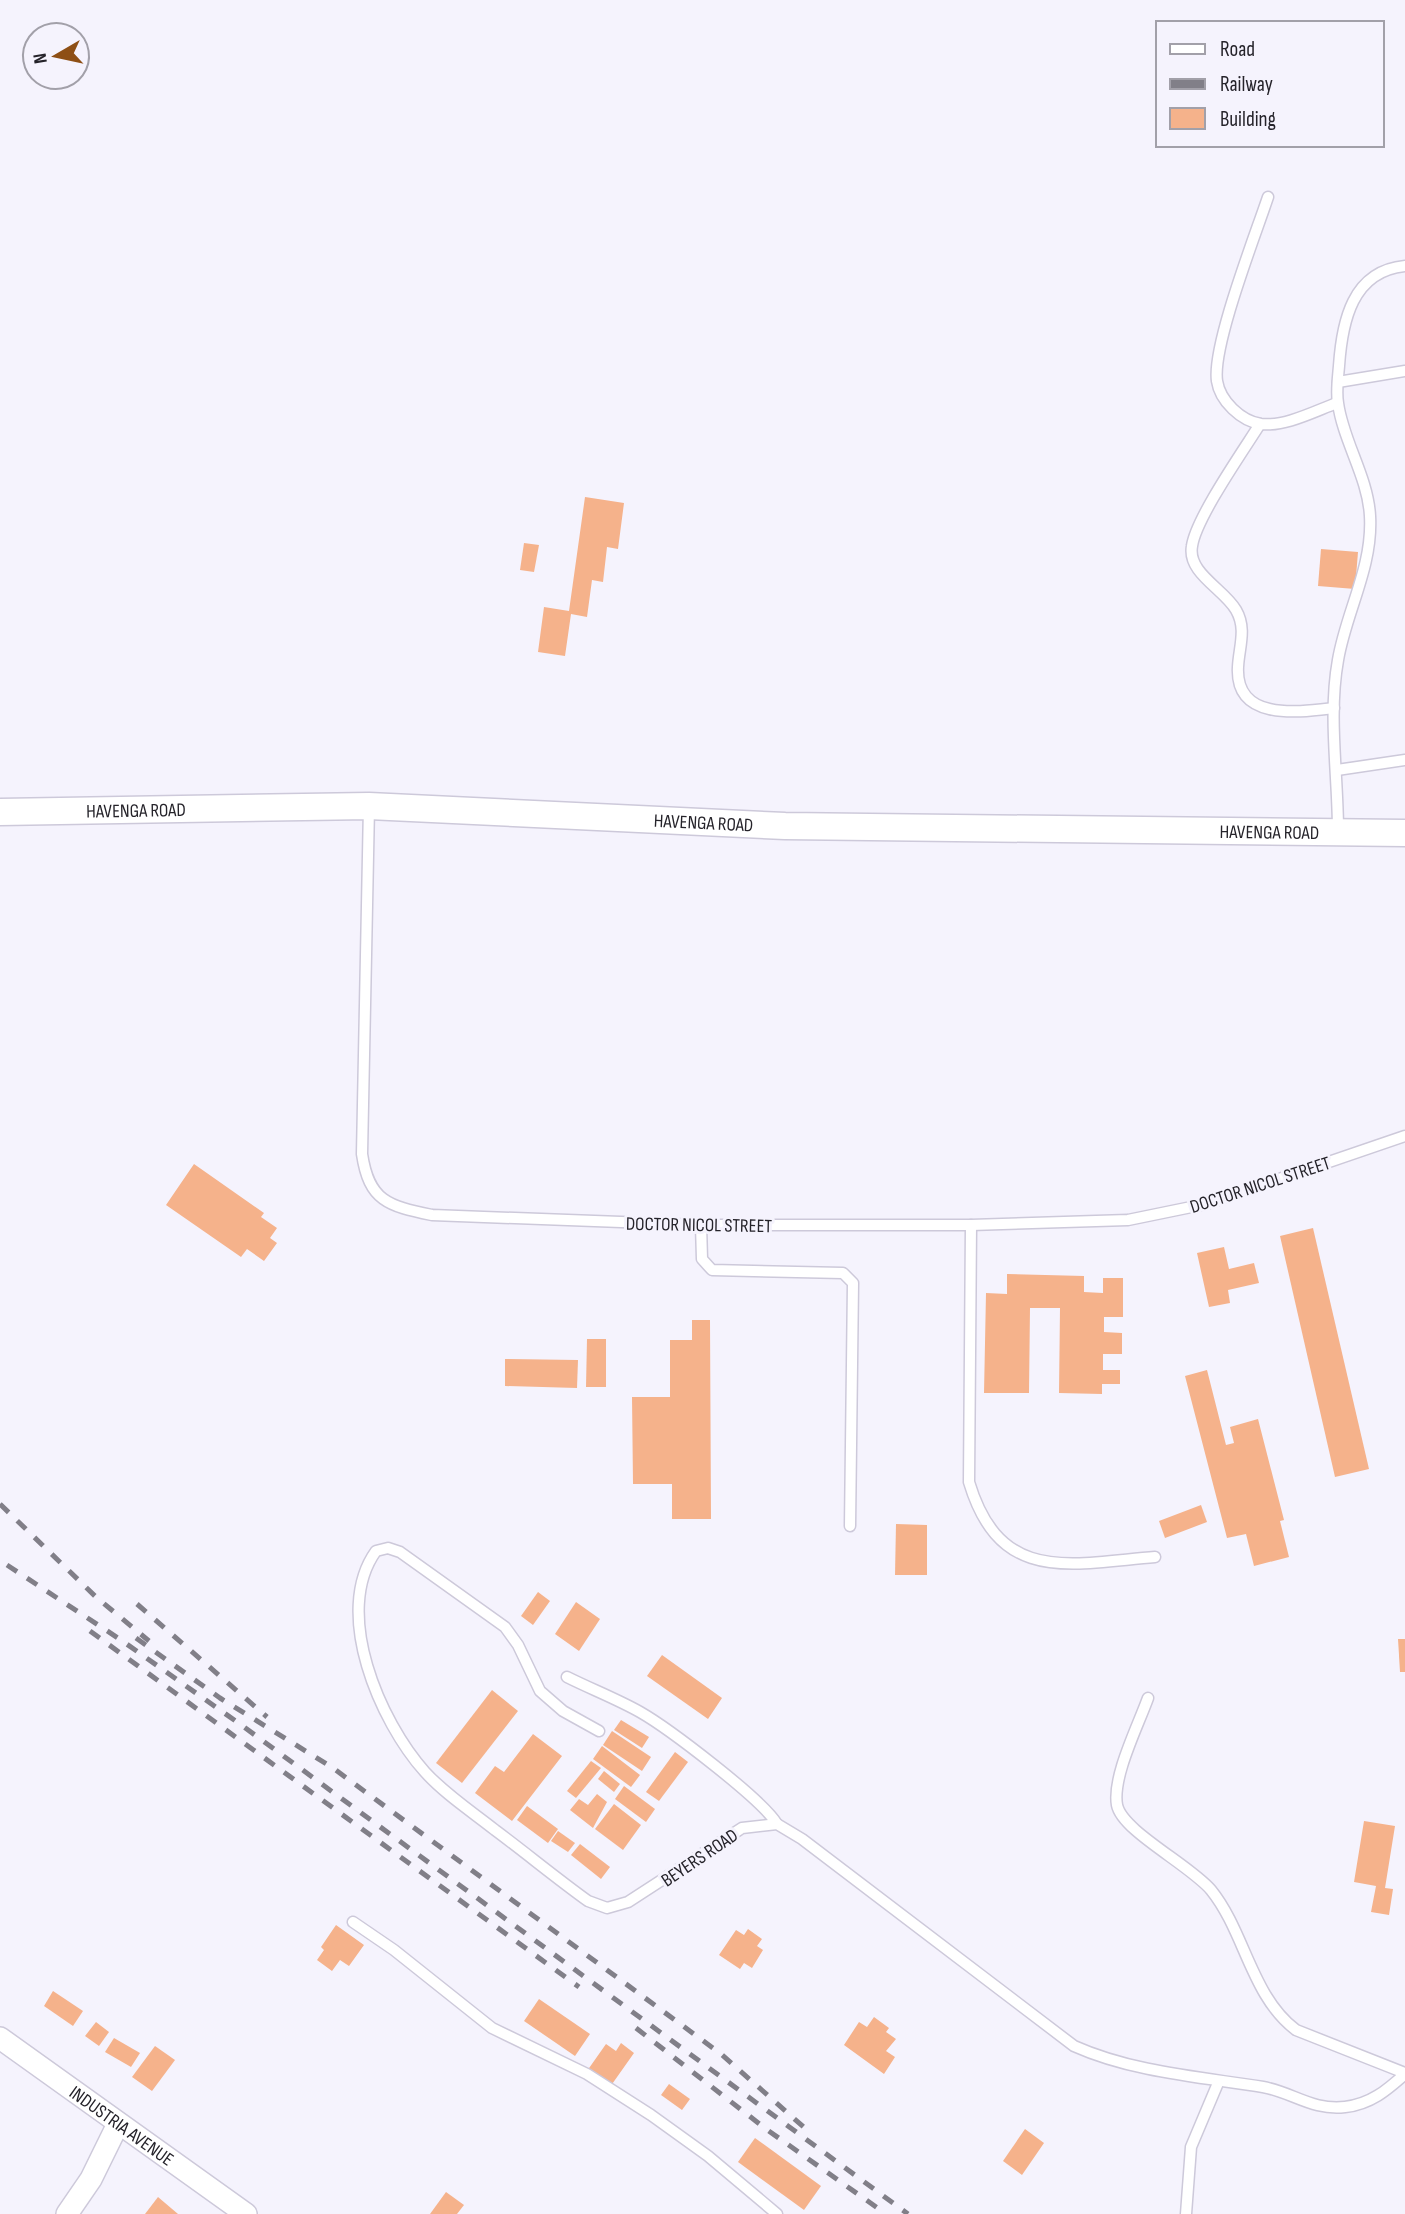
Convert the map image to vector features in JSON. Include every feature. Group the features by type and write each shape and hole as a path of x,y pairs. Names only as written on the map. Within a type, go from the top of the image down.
{"street":[{"name":"HAVENGA ROAD","path":"0,812 369,806 785,826 1405,833"},
{"name":"INDUSTRIA AVENUE","path":"0,2038 246,2214"},
{"path":"67,2214 90,2179 118,2124"}],"lane":[{"path":"1268,197 1219,350 1217,374 1221,393 1232,408 1260,424 1283,422 1337,403"},
{"path":"1338,833 1334,708 1338,660 1360,592 1370,515 1337,403 1341,337 1350,304 1363,286 1381,273 1405,267"},
{"path":"1338,382 1405,371"},
{"path":"1260,424 1201,522 1191,548 1192,559 1230,601 1241,620 1238,678 1246,696 1279,713 1334,708"},
{"path":"1338,770 1405,761"},
{"name":"DOCTOR NICOL STREET","path":"369,806 362,1154 371,1188 381,1199 404,1209 432,1215 701,1225 971,1226 1128,1220 1206,1204 1405,1136"},
{"path":"701,1225 702,1259 712,1270 843,1273 853,1283 850,1526"},
{"path":"971,1226 969,1482 976,1505 996,1533 1034,1560 1058,1565 1155,1557"},
{"name":"BEYERS ROAD","path":"599,1731 563,1711 540,1691 512,1634 497,1620 400,1552 382,1549 371,1558 359,1591 359,1631 367,1664 404,1743 424,1770 447,1793 588,1901 607,1908 628,1902 727,1835 757,1824 777,1824"},
{"path":"567,1677 641,1712 738,1786 769,1812 777,1824 802,1839 1074,2046 1095,2056 1218,2083 1265,2087 1311,2105 1345,2107 1381,2096 1405,2074 1296,2030 1286,2022 1270,2003 1231,1923 1211,1890 1185,1864 1124,1820 1117,1802 1120,1775 1148,1698"},
{"path":"353,1922 394,1950 492,2028 587,2074 651,2115 708,2157 777,2214"},
{"path":"1186,2214 1191,2147 1218,2083"}],"building":[{"path":"585,497 624,503 618,549 607,547 603,582 592,580 587,617 571,614 565,656 538,652 544,607 569,611"},
{"path":"524,543 539,545 534,572 520,570"},
{"path":"1321,549 1358,552 1355,589 1318,586"},
{"path":"194,1164 264,1213 261,1217 277,1228 270,1238 277,1243 264,1261 247,1249 241,1257 166,1205"},
{"path":"1313,1228 1369,1469 1335,1477 1280,1236"},
{"path":"1224,1247 1229,1269 1254,1263 1259,1283 1228,1290 1230,1303 1209,1307 1197,1253"},
{"path":"1007,1274 1084,1276 1084,1292 1103,1293 1103,1278 1123,1278 1123,1317 1104,1317 1104,1332 1122,1333 1122,1354 1103,1354 1103,1370 1120,1370 1120,1384 1102,1384 1102,1394 1059,1393 1060,1308 1030,1308 1029,1393 984,1393 986,1293 1007,1294"},
{"path":"692,1320 710,1320 711,1519 672,1519 672,1484 633,1484 632,1397 670,1397 670,1340 692,1340"},
{"path":"587,1339 606,1339 606,1387 586,1387"},
{"path":"505,1359 578,1360 577,1388 505,1386"},
{"path":"1207,1370 1226,1445 1234,1443 1230,1427 1258,1419 1284,1520 1280,1521 1289,1557 1254,1566 1246,1534 1227,1538 1185,1376"},
{"path":"1201,1505 1207,1522 1165,1538 1159,1521"},
{"path":"896,1524 927,1525 927,1575 895,1575"},
{"path":"538,1592 550,1601 533,1625 521,1616"},
{"path":"576,1602 600,1619 579,1651 555,1634"},
{"path":"1398,1639 1405,1639 1405,1672 1400,1672"},
{"path":"662,1655 722,1698 708,1719 647,1676"},
{"path":"492,1690 518,1711 462,1783 436,1763"},
{"path":"621,1720 649,1737 642,1748 614,1730"},
{"path":"612,1731 651,1757 642,1771 603,1745"},
{"path":"533,1734 562,1756 512,1821 475,1793 495,1766 504,1772"},
{"path":"602,1746 640,1775 631,1787 593,1759"},
{"path":"675,1752 688,1762 659,1801 646,1792"},
{"path":"591,1761 601,1768 576,1798 567,1791"},
{"path":"604,1771 620,1784 614,1792 598,1779"},
{"path":"624,1786 655,1809 646,1822 615,1799"},
{"path":"597,1794 607,1802 593,1828 570,1810 579,1799 588,1805"},
{"path":"614,1804 641,1825 623,1850 595,1829"},
{"path":"527,1806 558,1829 548,1843 517,1820"},
{"path":"1364,1821 1395,1826 1385,1888 1393,1889 1389,1915 1371,1912 1376,1886 1354,1882"},
{"path":"558,1831 575,1843 568,1852 551,1841"},
{"path":"580,1844 610,1867 601,1879 571,1855"},
{"path":"336,1925 364,1945 349,1966 340,1960 332,1971 317,1960 324,1950 321,1947"},
{"path":"748,1929 762,1939 757,1946 763,1950 752,1968 744,1963 740,1969 719,1955 736,1930 744,1935"},
{"path":"53,1991 83,2011 73,2026 44,2006"},
{"path":"539,1999 590,2034 575,2056 524,2021"},
{"path":"874,2017 889,2028 886,2032 896,2039 886,2051 895,2057 884,2074 844,2045 859,2022 867,2027"},
{"path":"96,2022 109,2032 99,2046 85,2036"},
{"path":"114,2038 140,2053 131,2067 105,2052"},
{"path":"621,2043 634,2053 610,2087 587,2071 606,2044 616,2051"},
{"path":"155,2046 175,2060 152,2091 132,2077"},
{"path":"669,2084 690,2099 682,2110 661,2095"},
{"path":"1025,2129 1044,2143 1022,2175 1003,2161"},
{"path":"755,2138 821,2186 804,2210 738,2162"},
{"path":"446,2192 464,2205 457,2214 430,2214"},
{"path":"158,2197 178,2214 145,2214"}],"railway":[{"path":"0,1504 96,1597 149,1641"},
{"path":"7,1565 121,1640 244,1727 908,2214"},
{"path":"137,1604 267,1717"},
{"path":"90,1631 579,1987"},
{"path":"136,1638 220,1698 333,1768 721,2054 807,2130"},
{"path":"636,2028 766,2129 886,2214"}]}
